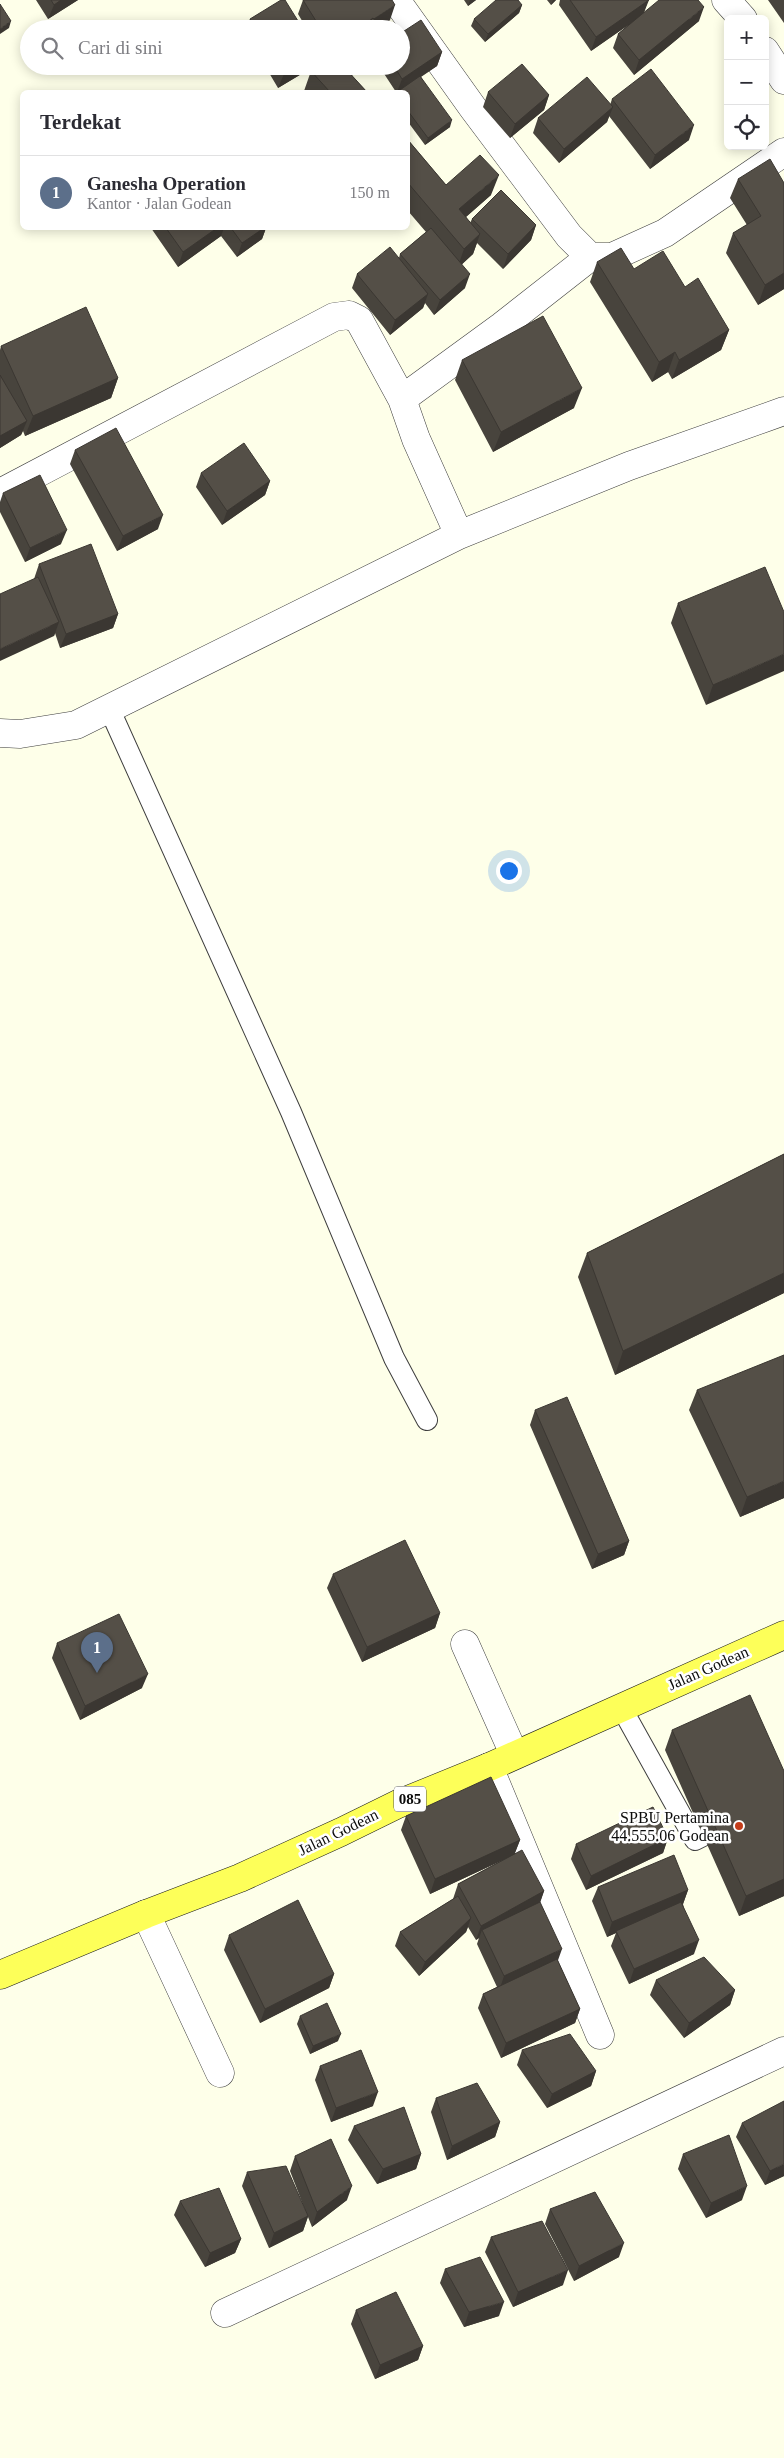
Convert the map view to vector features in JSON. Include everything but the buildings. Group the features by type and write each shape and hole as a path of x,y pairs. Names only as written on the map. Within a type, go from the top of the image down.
{"main road":[{"name":"Jalan Godean","path":"0,1976 146,1914 240,1878 398,1804 489,1767 514,1754 784,1635"}],"street":[{"path":"396,0 569,236 590,257"},
{"path":"726,0 739,15"},
{"path":"769,57 784,80"},
{"path":"402,399 502,326 590,257 612,256 665,232 784,152"},
{"path":"0,493 334,317 349,315 359,320 402,399 416,440 459,535"},
{"path":"0,733 20,734 76,725 459,535 629,466 753,420 784,412"},
{"path":"465,1644 514,1754"},
{"path":"489,1767 600,2034"},
{"path":"146,1914 220,2073"},
{"path":"225,2313 784,2051"}],"lane":[{"path":"109,708 291,1112 394,1358 427,1420"},
{"path":"621,1707 695,1840 703,1836"}],"place":[{"name":"Ganesha Operation","path":"97,1673"},
{"name":"SPBU Pertamina 44.555.06 Godean","path":"739,1826"}]}
